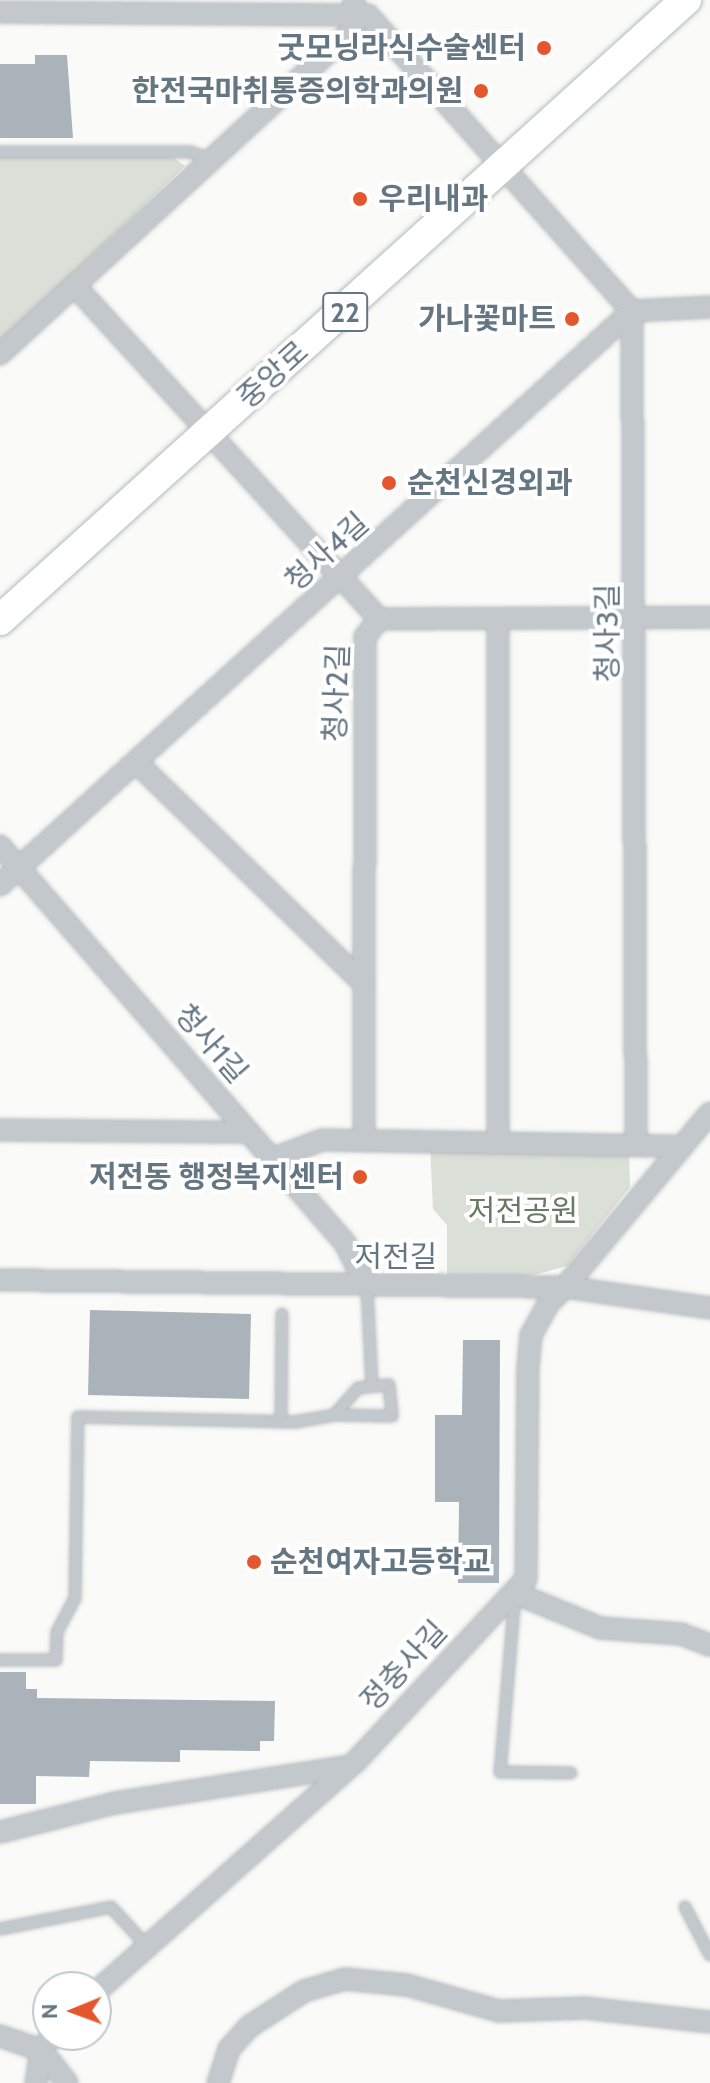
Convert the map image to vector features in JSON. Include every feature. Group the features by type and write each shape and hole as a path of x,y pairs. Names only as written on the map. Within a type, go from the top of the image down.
{"main road":[{"name":"중앙로","path":"0,620 688,3"}],"street":[{"path":"0,12 82,6 354,8 368,15 632,311 710,307"},
{"path":"0,354 354,28 354,8"},
{"name":"청사2길","path":"75,286 340,580 379,619 365,637 364,1139"},
{"name":"청사4길","path":"0,885 340,580 632,311"},
{"name":"청사3길","path":"632,311 638,619 636,1145"},
{"path":"379,619 710,617"},
{"path":"498,619 498,1142"},
{"path":"137,763 364,984"},
{"name":"청사1길","path":"0,846 345,1243 367,1287"},
{"path":"565,1287 710,1113"},
{"path":"0,1130 247,1132"},
{"path":"272,1159 322,1140 681,1146"},
{"name":"저전길","path":"0,1280 367,1287 565,1287 710,1308"},
{"name":"정충사길","path":"112,1977 350,1766 526,1579 531,1335 565,1287"},
{"path":"515,1593 600,1628 681,1634 710,1645"},
{"path":"0,1832 115,1803 350,1766"},
{"path":"218,2083 229,2049 250,2026 304,1991 345,1979 407,1985 499,2011 585,2008 710,2022"},
{"path":"0,2036 32,2041"},
{"path":"36,2083 45,2051"},
{"path":"51,2051 67,2083"}],"lane":[{"path":"0,152 190,152 211,159"},
{"path":"367,1287 372,1385"},
{"path":"281,1422 282,1314"},
{"path":"0,1660 56,1660 57,1632 75,1598 78,1417 281,1422 334,1415 381,1421 392,1416 389,1385 358,1388 334,1415"},
{"path":"515,1593 500,1772 571,1773"},
{"path":"0,1929 111,1907 146,1945"},
{"path":"685,1907 710,1955"}],"green space":[{"path":"0,157 173,157 185,166 0,343"},
{"name":"저전공원","path":"430,1146 629,1151 630,1187 567,1266 530,1276 447,1275 447,1225 433,1209"}],"building":[{"path":"35,55 67,55 73,138 0,138 0,64 35,64"},
{"path":"90,1310 251,1314 249,1399 88,1395"},
{"path":"463,1340 500,1340 499,1583 458,1583 459,1502 435,1502 435,1415 462,1415"},
{"path":"0,1672 26,1672 26,1689 37,1689 37,1698 275,1701 274,1741 260,1741 260,1751 180,1750 180,1762 90,1761 89,1777 36,1776 36,1804 0,1804"}],"place":[{"name":"굿모닝라식수술센터","path":"544,48"},
{"name":"한전국마취통증의학과의원","path":"481,91"},
{"name":"우리내과","path":"360,199"},
{"name":"가나꽃마트","path":"572,319"},
{"name":"순천신경외과","path":"389,483"},
{"name":"저전동 행정복지센터","path":"360,1177"},
{"name":"순천여자고등학교","path":"254,1562"}]}
